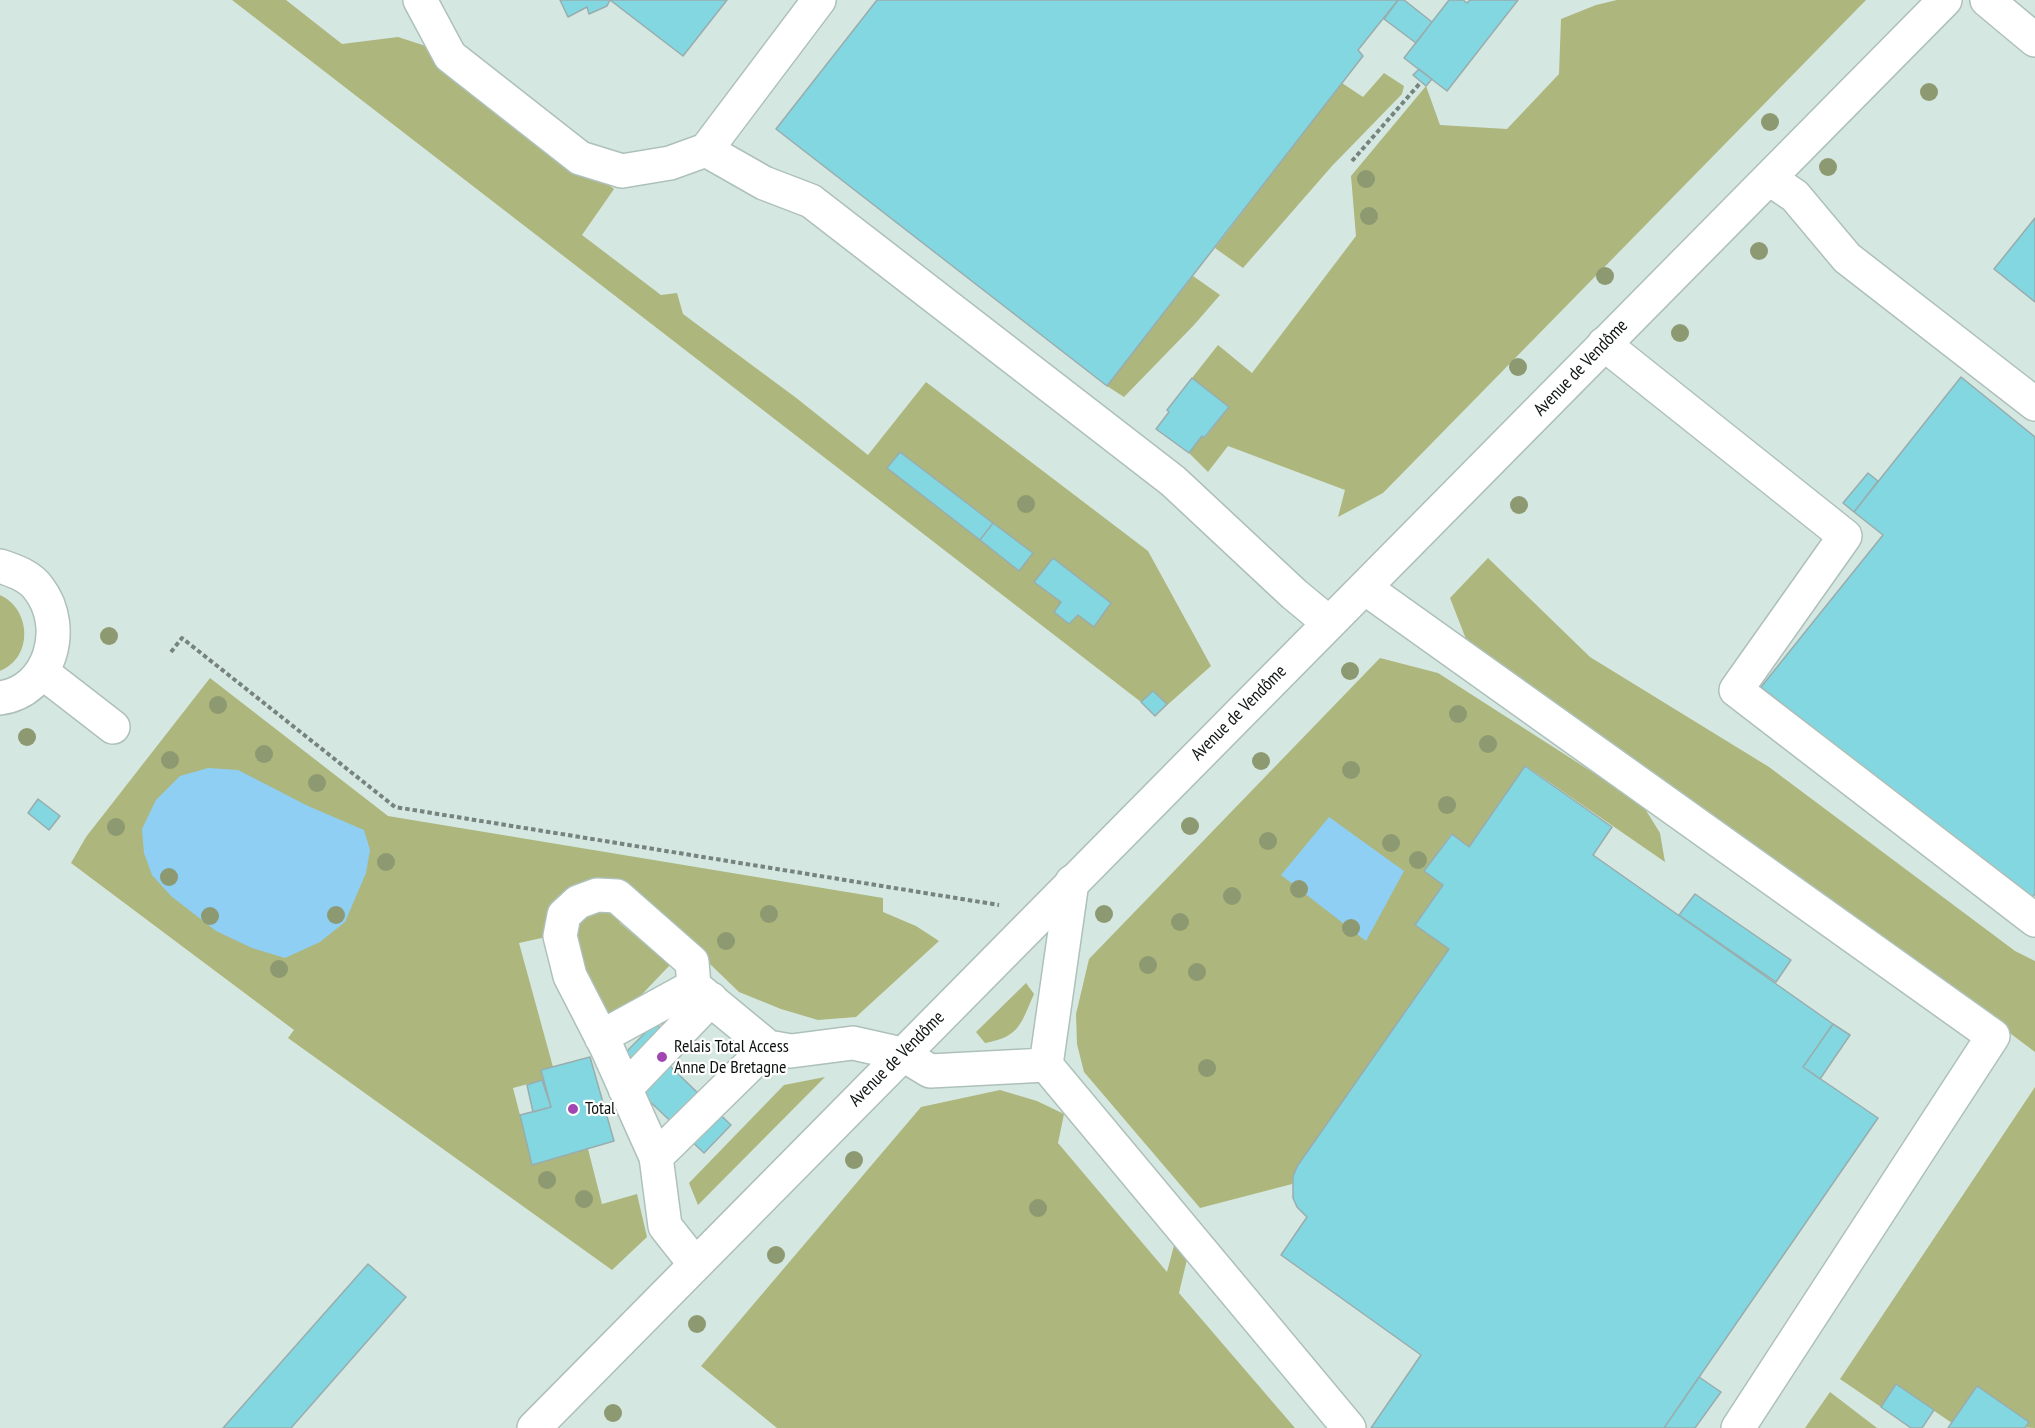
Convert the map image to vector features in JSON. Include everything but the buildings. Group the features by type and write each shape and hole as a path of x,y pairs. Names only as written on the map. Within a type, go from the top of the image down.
{"main road":[{"path":"420,0 450,56 580,158 622,171 670,163 706,150 819,0"},
{"name":"Avenue de Vendôme","path":"534,1428 1946,0"},
{"path":"1987,0 2035,40"},
{"path":"706,150 764,183 811,201 1173,481 1294,594 1329,623"},
{"path":"1770,179 1795,196 1847,258 2035,404"},
{"path":"1604,344 1845,536 1736,690 2035,920"},
{"path":"0,566 20,573 38,587 50,606 55,629 52,652 42,672 27,687 8,697 0,698"},
{"path":"1365,588 1993,1036 1738,1428"},
{"path":"42,672 113,727"},
{"path":"1072,882 1046,1065 1349,1428"},
{"path":"694,1264 666,1226 656,1157 601,1037 570,976 560,936 564,915 578,902 597,895 616,896 692,962 702,993 768,1047 791,1051 853,1043 902,1054 930,1071 1046,1065"},
{"path":"601,1037 702,993"},
{"path":"625,1089 702,993"},
{"path":"656,1157 768,1047"}],"path":[{"path":"1352,161 1421,82"},
{"path":"171,652 182,638 395,807 963,900 1044,911"}],"green space":[{"path":"232,0 286,0 342,44 398,37 435,49 614,189 582,235 661,295 677,293 683,314 795,397 868,455 926,382 1148,551 1211,666 1155,716 1141,702"},
{"path":"1617,0 1866,0 1383,493 1338,517 1345,490 1228,446 1208,472 1189,453 1202,436 1205,438 1229,407 1192,378 1218,345 1252,373 1356,236 1351,176 1426,86 1440,125 1507,129 1559,74 1561,19 1596,5"},
{"path":"1384,73 1404,86 1402,94 1332,166 1243,268 1215,248 1342,83 1363,97"},
{"path":"1193,276 1220,295 1124,397 1107,386"},
{"path":"1488,558 1590,657 1769,767 2015,951 2035,961 2035,1052 1466,639 1450,598"},
{"path":"0,595 18,611 23,622 24,633 19,655 0,671"},
{"path":"1380,658 1438,673 1642,804 1660,833 1665,862 1526,766 1469,847 1451,834 1424,871 1443,885 1415,925 1449,949 1298,1165 1292,1184 1200,1208 1084,1072 1077,1044 1076,1014 1089,959"},
{"path":"210,678 388,816 883,898 883,912 916,926 939,941 856,1017 818,1020 781,1009 739,992 631,888 546,937 519,943 553,1067 541,1070 543,1080 513,1088 520,1115 588,1149 602,1204 637,1194 647,1237 612,1270 288,1038 294,1030 71,863 86,837"},
{"path":"612,905 620,923 670,965 625,1012 600,1012 577,968 577,919"},
{"path":"1026,983 1034,994 1018,1027 1006,1037 985,1043 976,1032"},
{"path":"825,1077 698,1205 689,1183 784,1085"},
{"path":"2035,1087 2035,1428 1952,1423 1896,1385 1881,1407 1840,1379"},
{"path":"1000,1090 1037,1101 1064,1114 1058,1143 1167,1272 1176,1238 1189,1251 1179,1293 1295,1428 777,1428 701,1366 921,1107"},
{"path":"1830,1392 1877,1428 1805,1428"}],"water":[{"path":"208,768 238,770 308,806 364,830 370,850 366,873 345,922 320,942 285,958 252,948 216,931 171,896 152,875 144,853 142,829 156,800 180,776"},
{"path":"1329,817 1404,871 1366,941 1281,875"}],"place":[{"name":"Relais Total Access Anne De Bretagne","path":"662,1057"},
{"name":"Total","path":"573,1109"}]}
